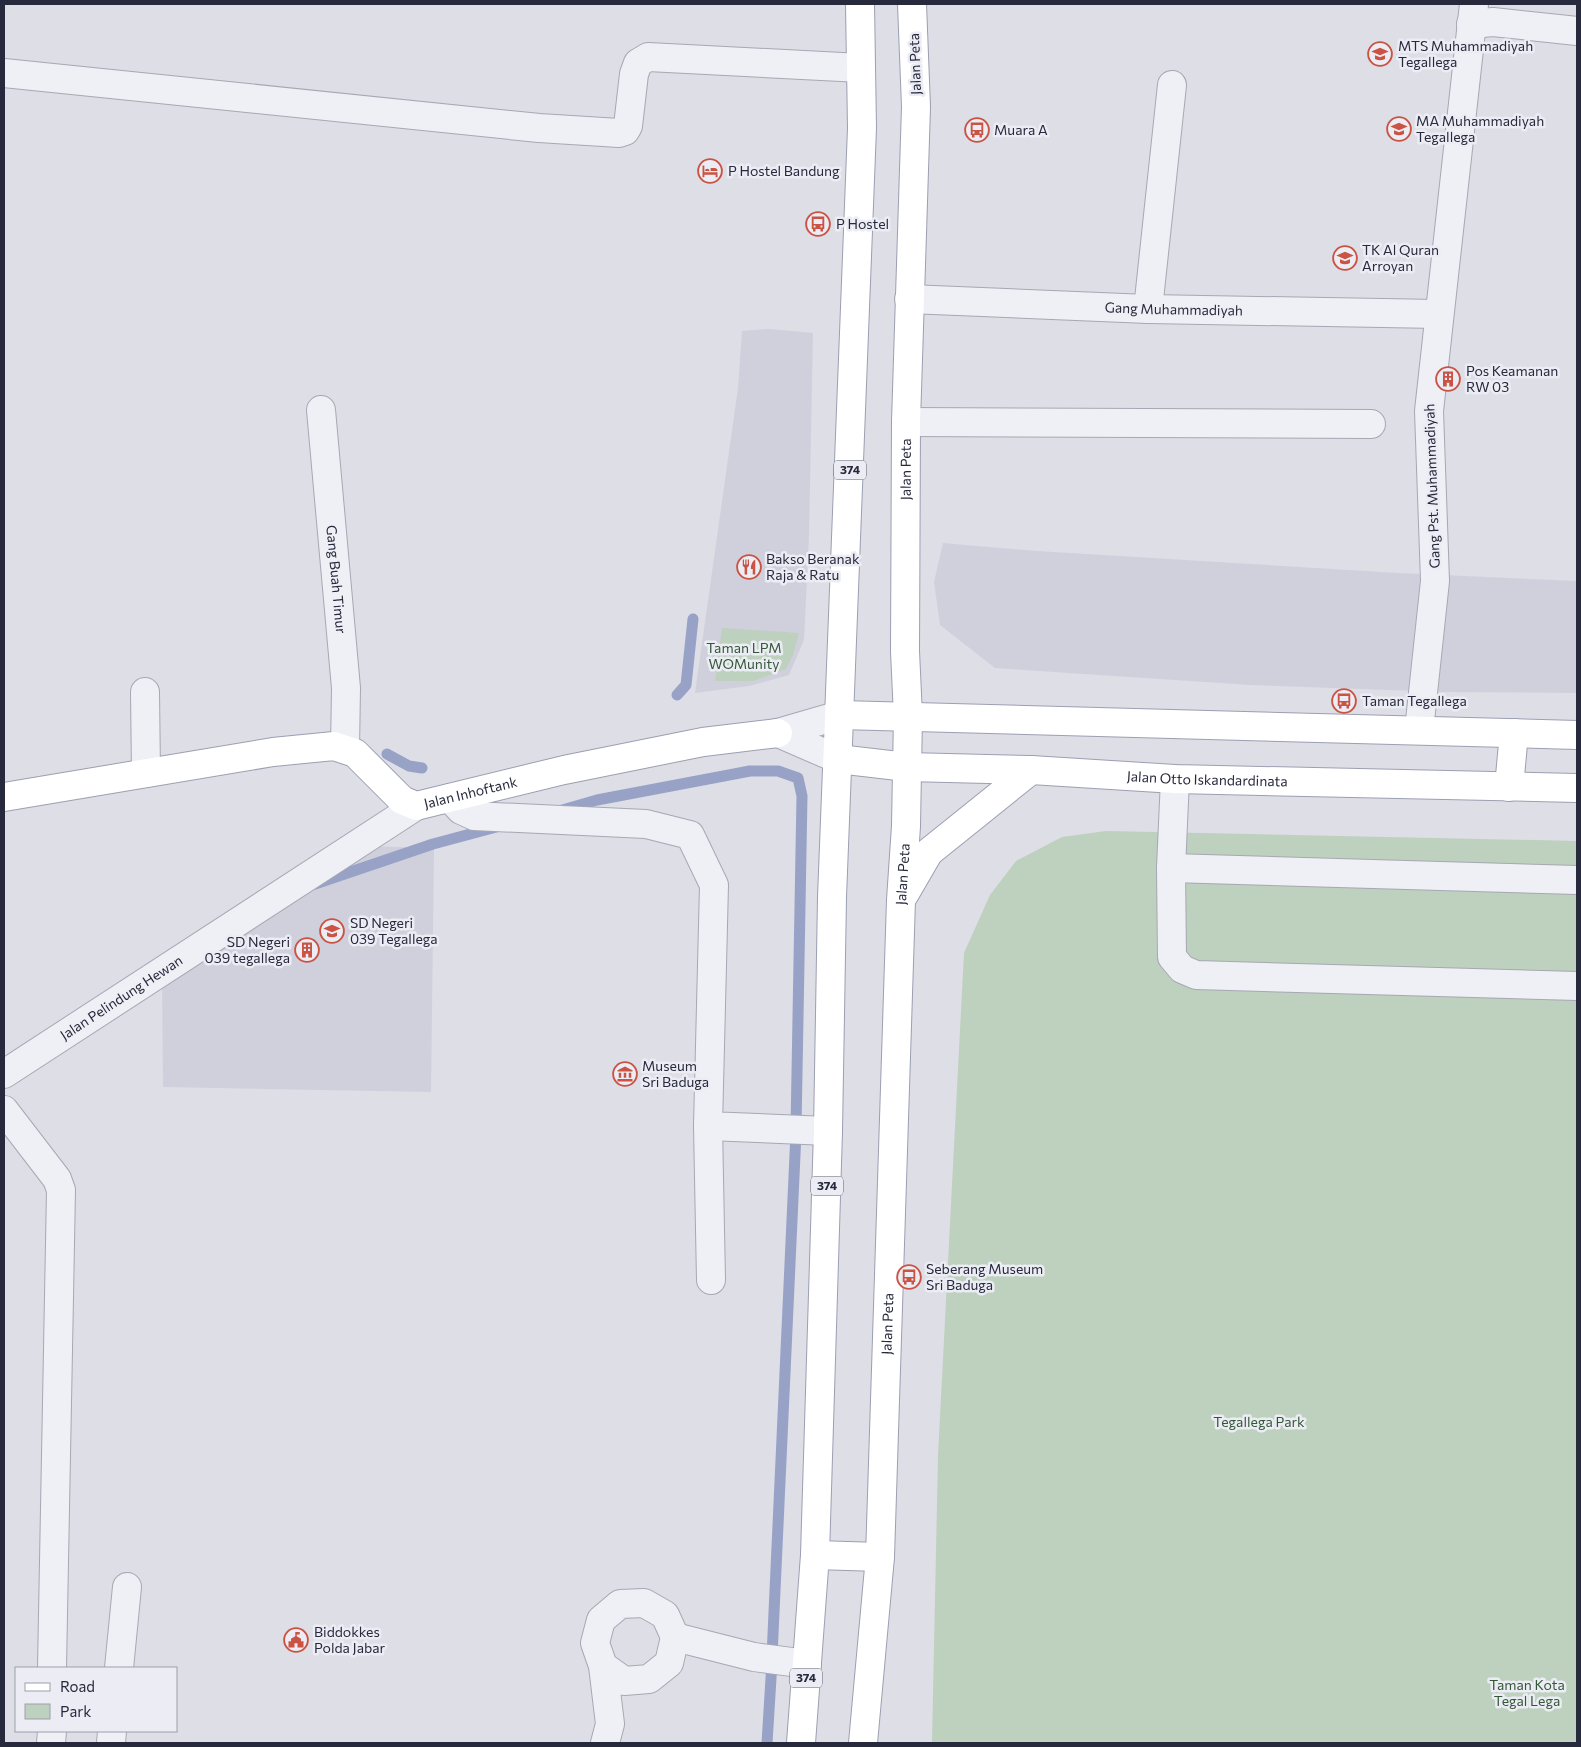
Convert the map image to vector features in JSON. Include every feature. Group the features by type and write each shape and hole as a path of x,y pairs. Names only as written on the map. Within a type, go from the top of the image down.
{"main road":[{"name":"374","path":"801,1743 815,1555 828,1131 832,897 862,128 860,4"},
{"name":"Jalan Peta","path":"863,1743 880,1557 907,767 908,716 905,650 906,422 916,107 912,4"},
{"path":"840,715 1577,735"},
{"name":"Jalan Inhoftank","path":"346,749 355,753 402,800 416,806 512,781 564,770 703,742 778,733"},
{"path":"1509,787 1514,733"},
{"path":"4,797 273,752 334,746 346,749"},
{"name":"Jalan Otto Iskandardinata","path":"838,759 907,767 1031,770 1175,779 1577,788"},
{"path":"901,900 929,852 1031,770"},
{"path":"815,1555 880,1557"}],"street":[{"path":"1472,14 1493,22 1577,31"},
{"name":"Gang Pst. Muhammadiyah","path":"1420,730 1435,582 1428,411 1472,14"},
{"path":"4,73 539,128 619,133 625,131 628,126 634,74 638,63 648,57 861,68"},
{"path":"1148,309 1172,85"},
{"name":"Gang Muhammadiyah","path":"909,299 1148,309 1438,314"},
{"name":"Gang Buah Timur","path":"320,410 346,688 346,749"},
{"path":"906,422 1371,424"},
{"path":"146,692 146,773"},
{"name":"Jalan Inhoftank","path":"778,733 840,715"},
{"path":"778,733 838,759"},
{"path":"1175,779 1171,868 1172,957 1182,969 1196,975 1577,986"},
{"path":"450,798 461,810 474,816 646,824 690,835 714,885 708,1126 711,1280"},
{"name":"Jalan Pelindung Hewan","path":"4,1074 416,806"},
{"path":"1171,868 1577,880"},
{"path":"4,1110 57,1179 61,1190 52,1667"},
{"path":"708,1126 828,1131"},
{"path":"119,1667 127,1587"},
{"path":"603,1666 624,1681 649,1680 669,1663 675,1637 665,1615 644,1602 620,1604 601,1620 595,1643 603,1666 610,1724 605,1743"},
{"path":"675,1637 754,1657 807,1664"}],"shaded area":[{"path":"769,329 813,333 809,536 804,640 789,675 749,686 695,693 738,388 742,331"},
{"path":"943,543 1037,551 1398,573 1577,581 1577,693 1446,692 1251,685 995,668 940,625 934,582"},
{"name":"SD Negeri 039 Tegallega","path":"366,846 434,848 431,1092 163,1087 162,976"}],"green space":[{"name":"Taman LPM WOMunity","path":"722,628 799,633 793,655 786,669 754,681 715,681"},
{"name":"Tegallega Park","path":"1106,831 1577,841 1577,1743 932,1743 938,1456 964,953 990,895 1016,861 1062,837"}],"waterway":[{"path":"677,695 686,685 693,619"},
{"path":"387,754 409,766 422,768"},
{"path":"559,811 597,800 750,771 778,771 798,778 802,796 796,1128"},
{"path":"315,884 433,844 500,826"},
{"path":"772,1656 796,1133"},
{"path":"767,1743 772,1662"}],"place":[{"name":"MTS Muhammadiyah Tegallega","path":"1380,54"},
{"name":"MA Muhammadiyah Tegallega","path":"1399,129"},
{"name":"Muara A","path":"977,130"},
{"name":"P Hostel Bandung","path":"710,171"},
{"name":"P Hostel","path":"818,224"},
{"name":"TK Al Quran Arroyan","path":"1345,258"},
{"name":"Pos Keamanan RW 03","path":"1448,379"},
{"name":"Bakso Beranak Raja & Ratu","path":"749,567"},
{"name":"Taman Tegallega","path":"1344,701"},
{"name":"SD Negeri 039 Tegallega","path":"332,931"},
{"name":"SD Negeri 039 tegallega","path":"307,950"},
{"name":"Museum Sri Baduga","path":"625,1074"},
{"name":"Seberang Museum Sri Baduga","path":"909,1277"},
{"name":"Biddokkes Polda Jabar","path":"296,1640"}],"park label":[{"name":"Taman Kota Tegal Lega","path":"1527,1694"}]}
